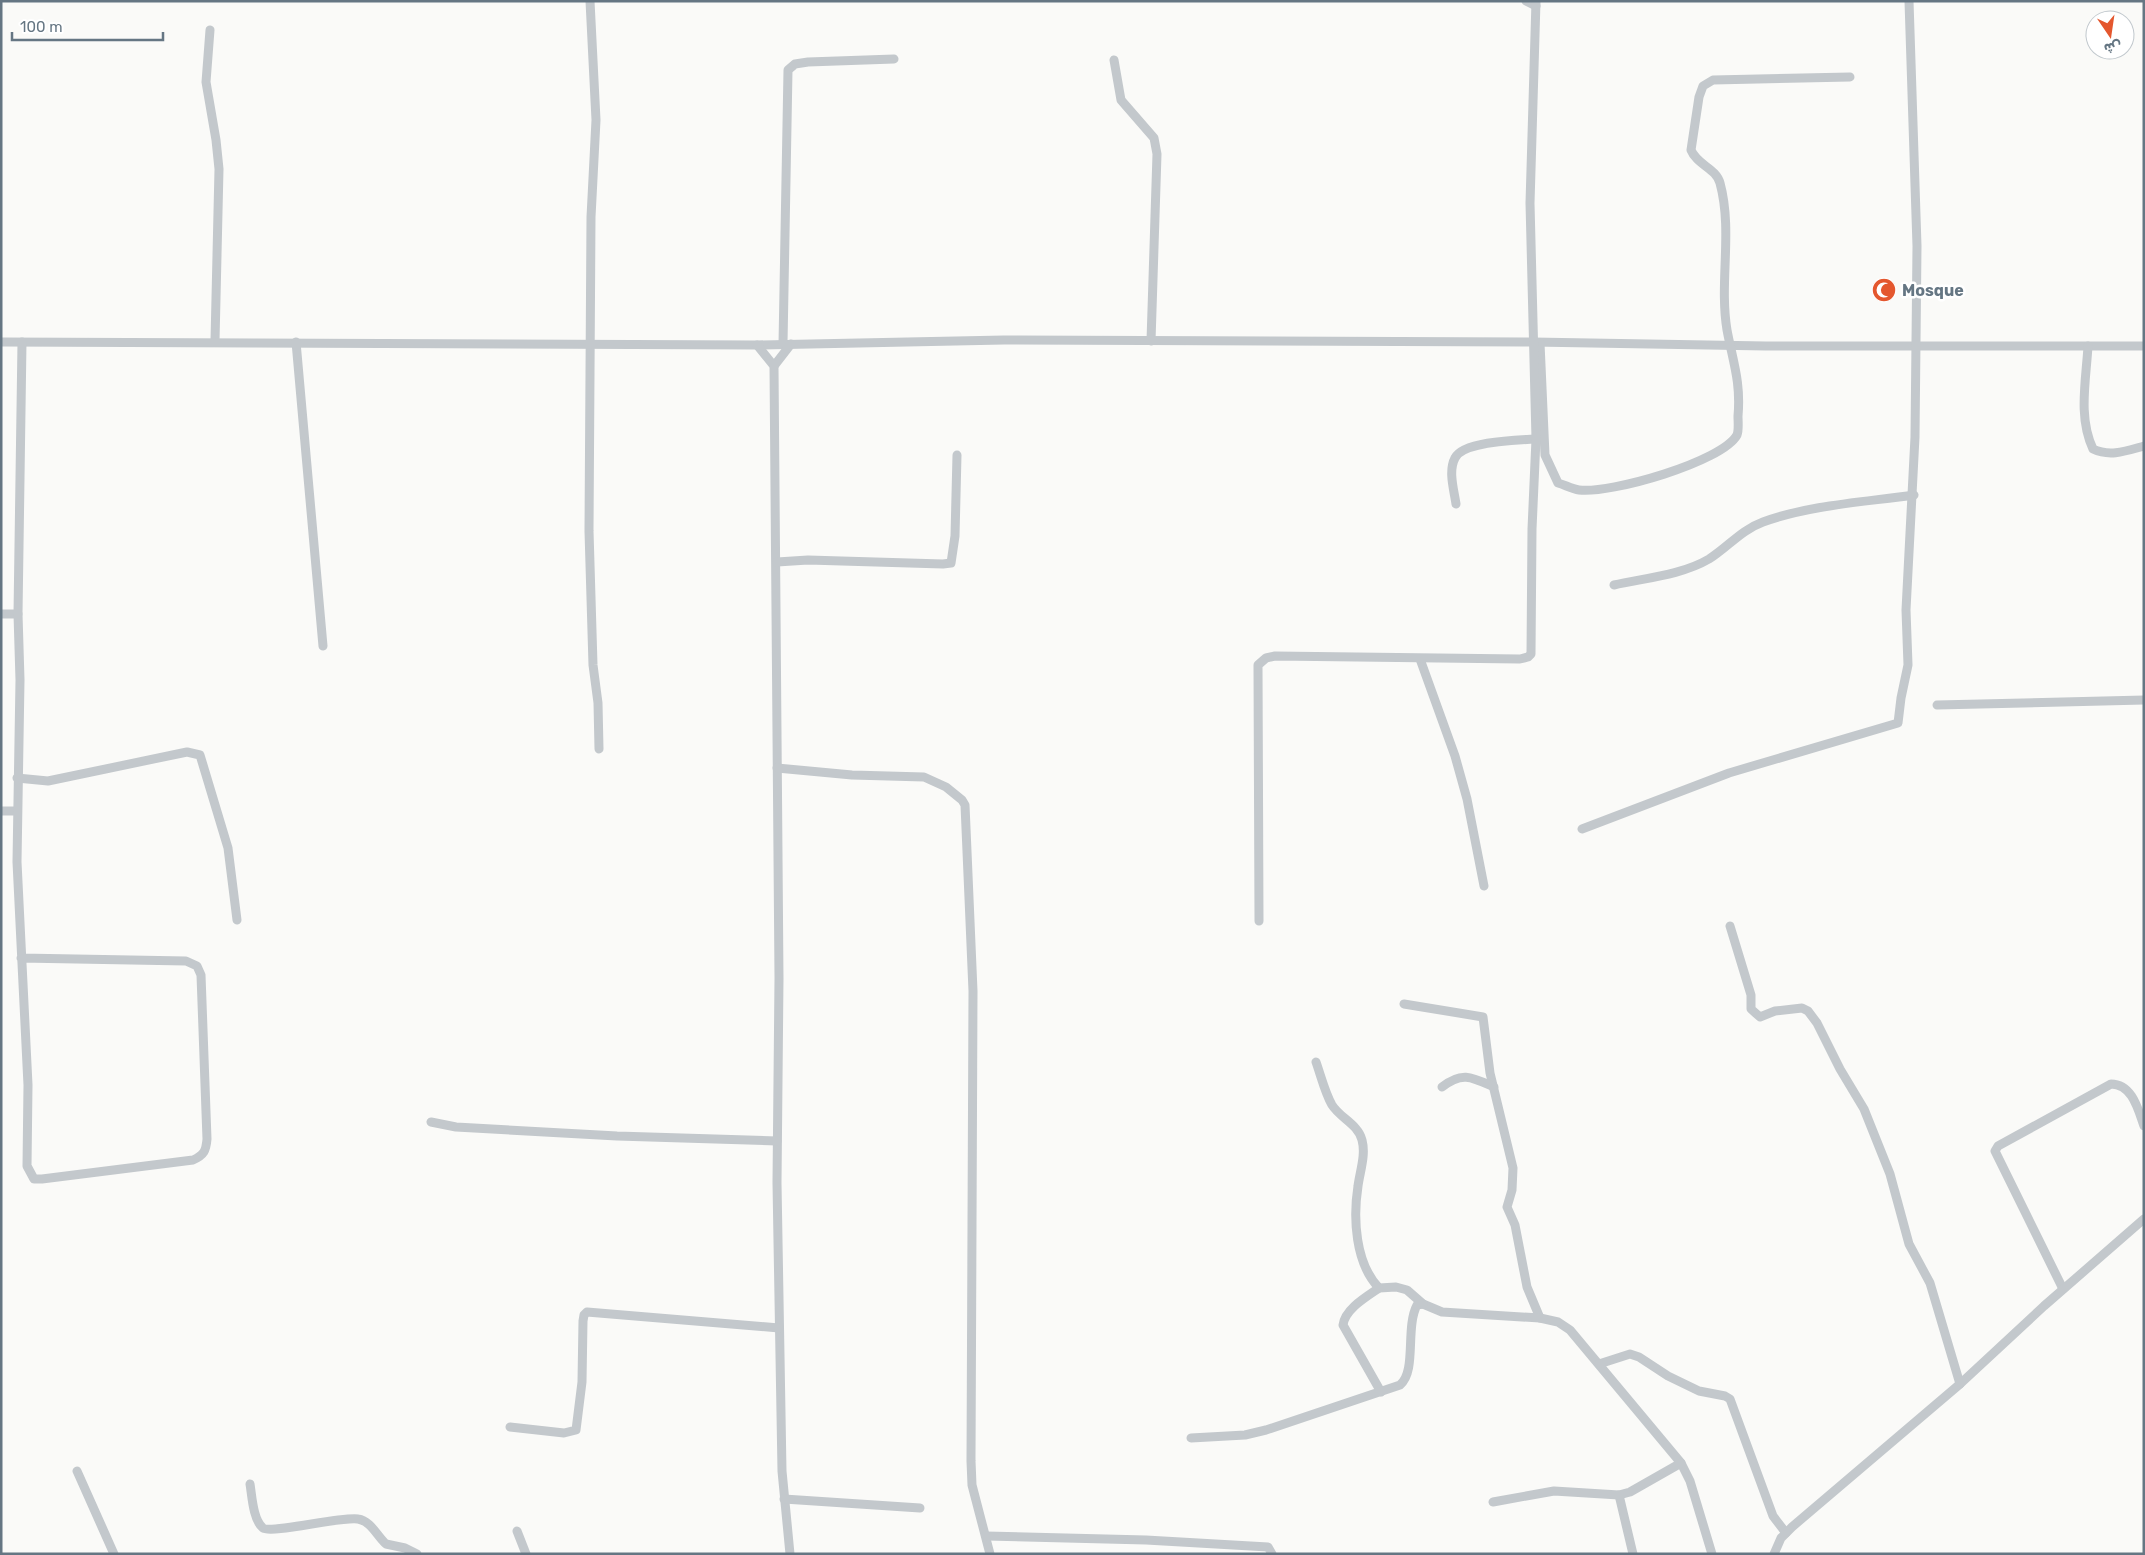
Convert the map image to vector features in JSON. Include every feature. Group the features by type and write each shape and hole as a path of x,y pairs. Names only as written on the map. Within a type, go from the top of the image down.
{"street":[{"path":"590,1 596,120 591,217 589,531 593,665 598,703 599,749"},
{"path":"1526,1 1536,4 1530,203 1536,342 1545,455 1558,483 1580,490 1626,486 1644,481 1725,448 1737,434 1740,394 1725,313 1725,221 1720,182 1716,174 1694,158 1691,150 1703,86 1713,80 1727,78 1850,78"},
{"path":"1582,830 1729,773 1898,723 1908,665 1906,610 1914,496 1917,246 1909,1"},
{"path":"210,30 206,82 219,170 215,341"},
{"path":"790,1554 784,1499 777,1141 778,768 774,366 787,344 788,70 795,64 808,62 894,59"},
{"path":"1114,60 1120,100 1154,138 1157,154 1151,341"},
{"path":"1,342 215,341 757,345 1004,340 1536,342 1731,346 2144,346"},
{"path":"21,958 186,961 196,966 201,975 202,1052 207,1139 206,1150 201,1156 194,1160 34,1179 27,1166 28,1085 25,990 21,958 17,811 20,680 18,614 22,342"},
{"path":"296,342 323,646"},
{"path":"1259,921 1258,665 1266,658 1275,656 1520,659 1531,654 1532,529 1536,439 1536,342"},
{"path":"757,345 774,366"},
{"path":"2088,346 2084,409 2085,433 2093,449 2102,453 2122,452 2144,446"},
{"path":"1456,504 1451,471 1455,456 1465,448 1482,444 1536,439"},
{"path":"777,562 808,560 951,563 955,536 957,455"},
{"path":"1614,585 1692,567 1709,559 1750,527 1765,521 1827,507 1914,496"},
{"path":"1,614 18,614"},
{"path":"1420,658 1455,756 1467,799 1484,886"},
{"path":"1937,705 2144,700"},
{"path":"17,778 48,781 187,752 200,755 228,848 237,920"},
{"path":"778,768 852,775 924,777 946,787 962,800 965,805 973,1000 971,1461 972,1485 990,1554"},
{"path":"1,811 17,811"},
{"path":"1730,926 1751,995 1750,1009 1760,1017 1775,1011 1802,1008 1808,1011 1864,1109 1890,1174 1909,1244 1930,1283 1960,1384"},
{"path":"1404,1004 1480,1015 1483,1018 1490,1073 1513,1168 1512,1190 1507,1207 1515,1225 1527,1287 1540,1318"},
{"path":"1316,1062 1332,1106 1353,1125 1362,1139 1363,1156 1358,1188 1356,1227 1363,1261 1379,1288"},
{"path":"1442,1087 1450,1080 1463,1076 1494,1087"},
{"path":"2063,1289 2015,1188 1997,1158 1995,1151 1998,1146 2111,1084 2120,1084 2128,1090 2144,1126"},
{"path":"431,1122 456,1127 617,1136 777,1141"},
{"path":"1774,1554 1786,1533 1960,1384 2063,1289 2144,1218"},
{"path":"1381,1392 1343,1326 1344,1319 1352,1309 1379,1288 1396,1287 1407,1290 1423,1304 1455,1314 1540,1318 1558,1322 1570,1330 1681,1464 1690,1481 1712,1554"},
{"path":"1191,1438 1246,1435 1266,1430 1400,1384 1406,1380 1409,1372 1410,1329 1413,1312 1417,1305 1423,1304"},
{"path":"510,1426 564,1433 576,1430 582,1382 582,1322 587,1312 780,1328"},
{"path":"1599,1364 1630,1354 1639,1357 1668,1376 1699,1391 1725,1396 1730,1399 1773,1516 1786,1533"},
{"path":"1493,1502 1554,1491 1620,1495 1681,1464"},
{"path":"77,1471 114,1554"},
{"path":"250,1484 258,1521 264,1528 271,1530 307,1523 358,1519 373,1528 386,1544 405,1548 417,1554"},
{"path":"1620,1495 1633,1554"},
{"path":"784,1499 920,1508"},
{"path":"517,1531 526,1554"},
{"path":"986,1536 1224,1544 1268,1547 1272,1554"}],"place":[{"name":"Mosque","path":"1884,290"}]}
